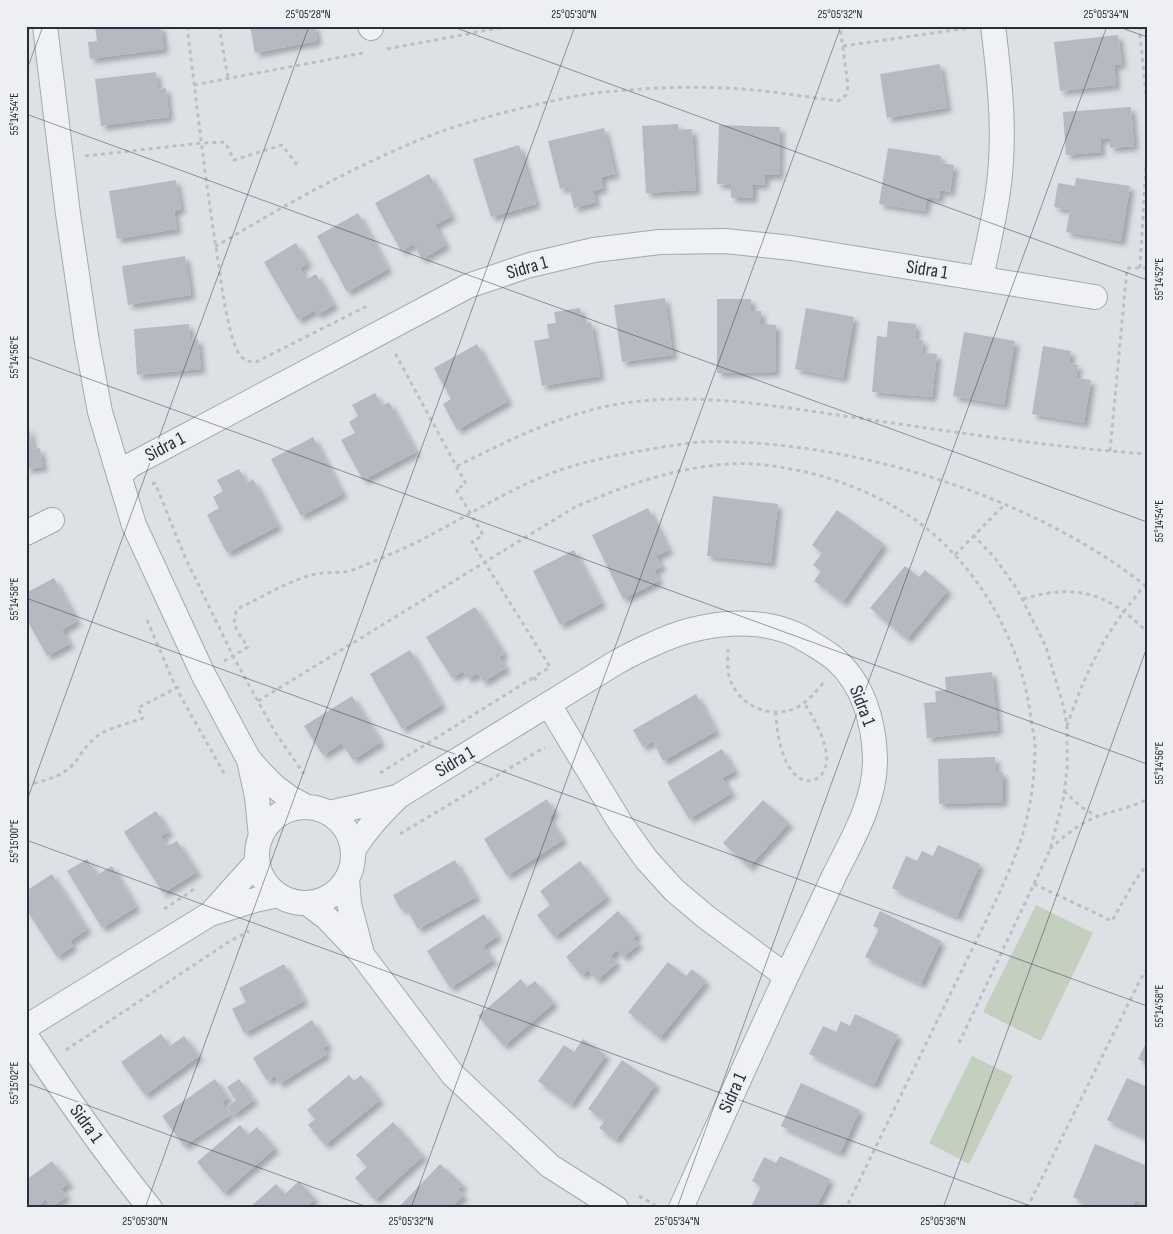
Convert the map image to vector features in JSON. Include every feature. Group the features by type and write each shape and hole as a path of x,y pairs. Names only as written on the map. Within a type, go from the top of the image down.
{"street":[{"path":"45,26 68,214 87,342 100,412 134,525 203,674 248,758 260,773 290,798 317,810 340,822 349,836 353,851 352,865 347,878 336,891 323,900 307,903 287,900 268,886 257,862 257,849 268,824 279,814 292,808 317,810 356,808 399,796"},
{"path":"981,278 999,190 1002,146 1001,103 983,27"},
{"name":"Sidra 1","path":"122,487 131,465 468,286 530,265 594,250 660,242 725,241 791,248 1095,297"},
{"path":"26,533 52,520"},
{"name":"Sidra 1","path":"399,796 617,662 652,644 688,631 733,623 764,624 801,636 840,664 858,687 871,722 875,760 869,797 856,832 786,976 681,1208"},
{"path":"549,705 621,824 646,859 674,890 786,976"},
{"path":"248,758 257,797 261,837"},
{"path":"353,851 373,822 399,796"},
{"path":"210,914 257,862"},
{"path":"347,878 349,904 363,956"},
{"path":"26,1027 210,914 247,902 278,895"},
{"path":"307,903 327,918 363,956 453,1075 550,1166 616,1208"},
{"name":"Sidra 1","path":"26,1036 70,1104 150,1208"}],"path":[{"path":"187,26 224,299 239,354 247,361 256,362 365,307 392,358 396,355 466,484 456,489 482,535 472,542 550,667 379,774"},
{"path":"219,26 228,78"},
{"path":"380,50 510,26"},
{"path":"216,247 262,219 406,145 455,126 507,111 561,99 614,91 721,88 775,92 838,101 846,95 848,86 840,26"},
{"path":"1140,26 1147,103"},
{"path":"843,46 983,27"},
{"path":"194,85 370,52"},
{"path":"62,159 225,142 234,160 282,144 298,166"},
{"path":"1140,268 1147,148"},
{"path":"1110,451 1127,268 1147,268"},
{"path":"457,466 530,430 571,416 640,401 675,400 750,402 1073,448 1147,454"},
{"path":"26,785 59,775 76,761 82,751 95,737 112,728 143,718 138,708 203,674 248,647 235,628 233,618 236,609 309,575 345,572 362,567 435,533 518,487 562,470 624,453 701,442 784,445 870,460 957,486 1004,505 1072,537 1146,585 1124,611 1106,637 1090,666 1067,726"},
{"path":"258,701 574,507 624,486 675,471 728,464 780,466 830,477 877,497 914,520 955,556 990,600 1013,646 1028,694 1034,736 1032,796 1019,845 1000,892 846,1208"},
{"path":"122,487 154,483 185,557 233,656 274,732 308,780"},
{"path":"955,556 973,535 1004,505"},
{"path":"959,1043 1050,850 1058,823 1067,768 1067,726 1056,677 1046,647 1023,599 996,558 973,535"},
{"path":"1023,599 1059,591 1095,596 1112,603 1124,611 1147,632"},
{"path":"146,617 176,688 228,782"},
{"path":"733,623 728,657 728,675 741,697 751,705 763,710 776,712 795,708 804,703 813,696 840,664"},
{"path":"534,677 549,705"},
{"path":"776,712 779,744 793,773 807,781 815,780 825,768 824,744 820,728 804,703"},
{"path":"392,838 567,734"},
{"path":"1064,792 1080,807 1097,816"},
{"path":"1050,850 1073,830 1097,816 1135,806 1147,799"},
{"path":"1034,884 1112,921 1132,884 1147,864"},
{"path":"164,910 202,884"},
{"path":"44,1064 230,941 253,928"},
{"path":"1027,1208 1140,980 1147,970"},
{"path":"635,1193 661,1208"}],"green space":[{"path":"1036,905 1093,933 1041,1041 983,1012"},
{"path":"972,1056 1013,1076 969,1164 929,1143"}],"building":[{"path":"95,26 161,26 164,49 90,59 88,42 97,41"},
{"path":"250,26 315,26 317,41 255,53"},
{"path":"1118,35 1122,64 1114,65 1116,85 1060,91 1054,42"},
{"path":"940,64 947,108 887,118 880,74"},
{"path":"156,72 158,89 166,88 169,117 101,126 95,79"},
{"path":"1131,107 1134,146 1110,148 1110,138 1100,139 1101,152 1066,155 1063,112"},
{"path":"678,124 678,130 692,129 696,190 646,193 642,126"},
{"path":"719,125 780,127 779,175 765,175 764,185 753,184 753,198 731,198 731,185 717,184"},
{"path":"604,128 615,174 601,177 603,188 593,191 596,202 574,208 569,187 560,189 548,141"},
{"path":"519,145 536,204 491,217 473,159"},
{"path":"888,148 941,156 940,163 954,165 950,192 940,190 939,199 927,197 925,211 879,204"},
{"path":"429,174 452,216 435,225 446,245 422,259 414,244 401,251 375,203"},
{"path":"1076,178 1130,186 1121,241 1066,232 1070,210 1054,207 1058,183 1075,186"},
{"path":"176,180 181,209 174,211 177,229 117,239 109,191"},
{"path":"358,213 388,269 347,292 317,236"},
{"path":"296,243 308,263 300,268 307,279 316,274 334,305 317,315 315,310 298,320 264,262"},
{"path":"185,256 191,295 128,305 122,266"},
{"path":"665,298 673,355 622,362 614,305"},
{"path":"717,299 751,299 751,311 761,311 761,324 776,325 775,372 717,373"},
{"path":"580,308 583,324 591,322 600,376 542,386 534,341 549,338 547,324 556,323 554,312"},
{"path":"806,308 854,317 843,378 795,369"},
{"path":"888,321 916,324 915,339 923,340 922,353 937,354 932,397 872,392 877,336 887,337"},
{"path":"189,324 190,340 198,339 201,369 137,375 134,329"},
{"path":"964,332 1015,341 1004,405 953,396"},
{"path":"477,344 508,401 457,430 443,404 451,399 434,368"},
{"path":"1043,346 1071,351 1069,363 1078,365 1076,378 1091,380 1084,423 1032,414"},
{"path":"375,393 382,406 389,402 416,452 363,480 341,440 355,433 349,422 358,416 352,405"},
{"path":"29,428 33,450 40,448 43,467 26,469 26,429"},
{"path":"313,437 343,494 301,516 271,459"},
{"path":"239,469 247,483 253,479 278,526 227,553 207,515 219,508 213,497 223,491 217,480"},
{"path":"713,496 778,504 771,563 707,556"},
{"path":"648,508 669,550 656,556 662,567 654,570 659,581 623,599 592,535"},
{"path":"837,510 884,544 843,602 814,581 821,571 813,565 822,553 812,545"},
{"path":"574,550 602,603 560,625 533,571"},
{"path":"905,566 919,577 925,570 948,590 907,639 870,608"},
{"path":"54,578 77,621 62,630 70,644 47,656 26,618 26,593"},
{"path":"475,607 504,654 499,657 506,668 483,682 478,673 468,679 463,671 452,678 426,637"},
{"path":"410,650 442,705 402,729 370,674"},
{"path":"992,672 998,730 927,738 924,703 936,702 935,691 946,690 945,677"},
{"path":"696,694 716,731 663,761 653,741 643,747 633,730"},
{"path":"352,696 381,742 353,760 342,743 323,755 304,726"},
{"path":"722,749 735,771 722,778 732,793 689,819 667,782"},
{"path":"995,757 996,772 1003,772 1003,802 939,804 938,759"},
{"path":"547,799 555,813 549,817 563,840 507,876 484,839"},
{"path":"763,800 789,823 749,867 723,843"},
{"path":"156,811 169,832 161,836 167,846 177,841 197,872 163,893 124,832"},
{"path":"938,845 980,864 957,917 892,888 906,856 917,861 922,851 933,856"},
{"path":"87,859 97,875 112,866 136,907 102,928 67,871"},
{"path":"455,860 476,897 418,929 406,908 401,910 393,895"},
{"path":"580,861 607,897 554,937 537,915 550,905 540,891"},
{"path":"52,874 87,929 70,941 73,946 57,957 26,909 26,891"},
{"path":"618,911 638,934 633,938 639,944 623,957 617,950 611,956 617,963 597,980 588,970 582,976 566,957"},
{"path":"880,911 941,941 921,984 865,957 879,929 873,926"},
{"path":"484,914 498,936 483,946 493,960 450,988 427,951"},
{"path":"668,962 686,976 692,969 706,981 660,1038 628,1012"},
{"path":"284,964 304,1001 244,1033 232,1009 246,1002 239,988"},
{"path":"521,979 527,987 535,981 554,1003 504,1046 478,1016"},
{"path":"855,1014 898,1035 874,1085 809,1054 823,1026 836,1032 841,1021 850,1026"},
{"path":"312,1020 328,1045 323,1048 327,1054 279,1084 275,1076 267,1081 253,1058"},
{"path":"161,1034 170,1046 184,1036 199,1056 145,1095 121,1062"},
{"path":"583,1039 606,1055 571,1105 538,1081 564,1045 574,1052"},
{"path":"1147,1041 1147,1063 1138,1059"},
{"path":"622,1060 656,1084 616,1140 599,1128 605,1121 588,1109"},
{"path":"349,1075 354,1081 361,1075 380,1100 325,1145 308,1125 315,1119 307,1110"},
{"path":"1127,1078 1147,1087 1147,1138 1107,1120"},
{"path":"215,1079 228,1098 222,1102 230,1115 184,1146 162,1116"},
{"path":"239,1079 254,1100 233,1115 227,1107 236,1100 227,1087"},
{"path":"801,1083 860,1110 840,1153 781,1126"},
{"path":"393,1122 423,1156 375,1200 355,1178 367,1167 356,1155"},
{"path":"240,1125 248,1135 257,1127 275,1148 224,1193 197,1162"},
{"path":"1095,1144 1147,1166 1147,1205 1135,1200 1132,1208 1122,1205 1121,1208 1097,1208 1073,1197"},
{"path":"780,1156 830,1179 816,1208 757,1208 752,1205 761,1186 752,1181 764,1157 776,1163"},
{"path":"52,1161 69,1183 61,1189 67,1196 52,1207 46,1199 39,1205 41,1208 26,1208 26,1180"},
{"path":"440,1164 463,1185 458,1190 464,1195 451,1208 398,1208"},
{"path":"299,1181 315,1199 305,1208 249,1208 276,1184 285,1194"}]}
